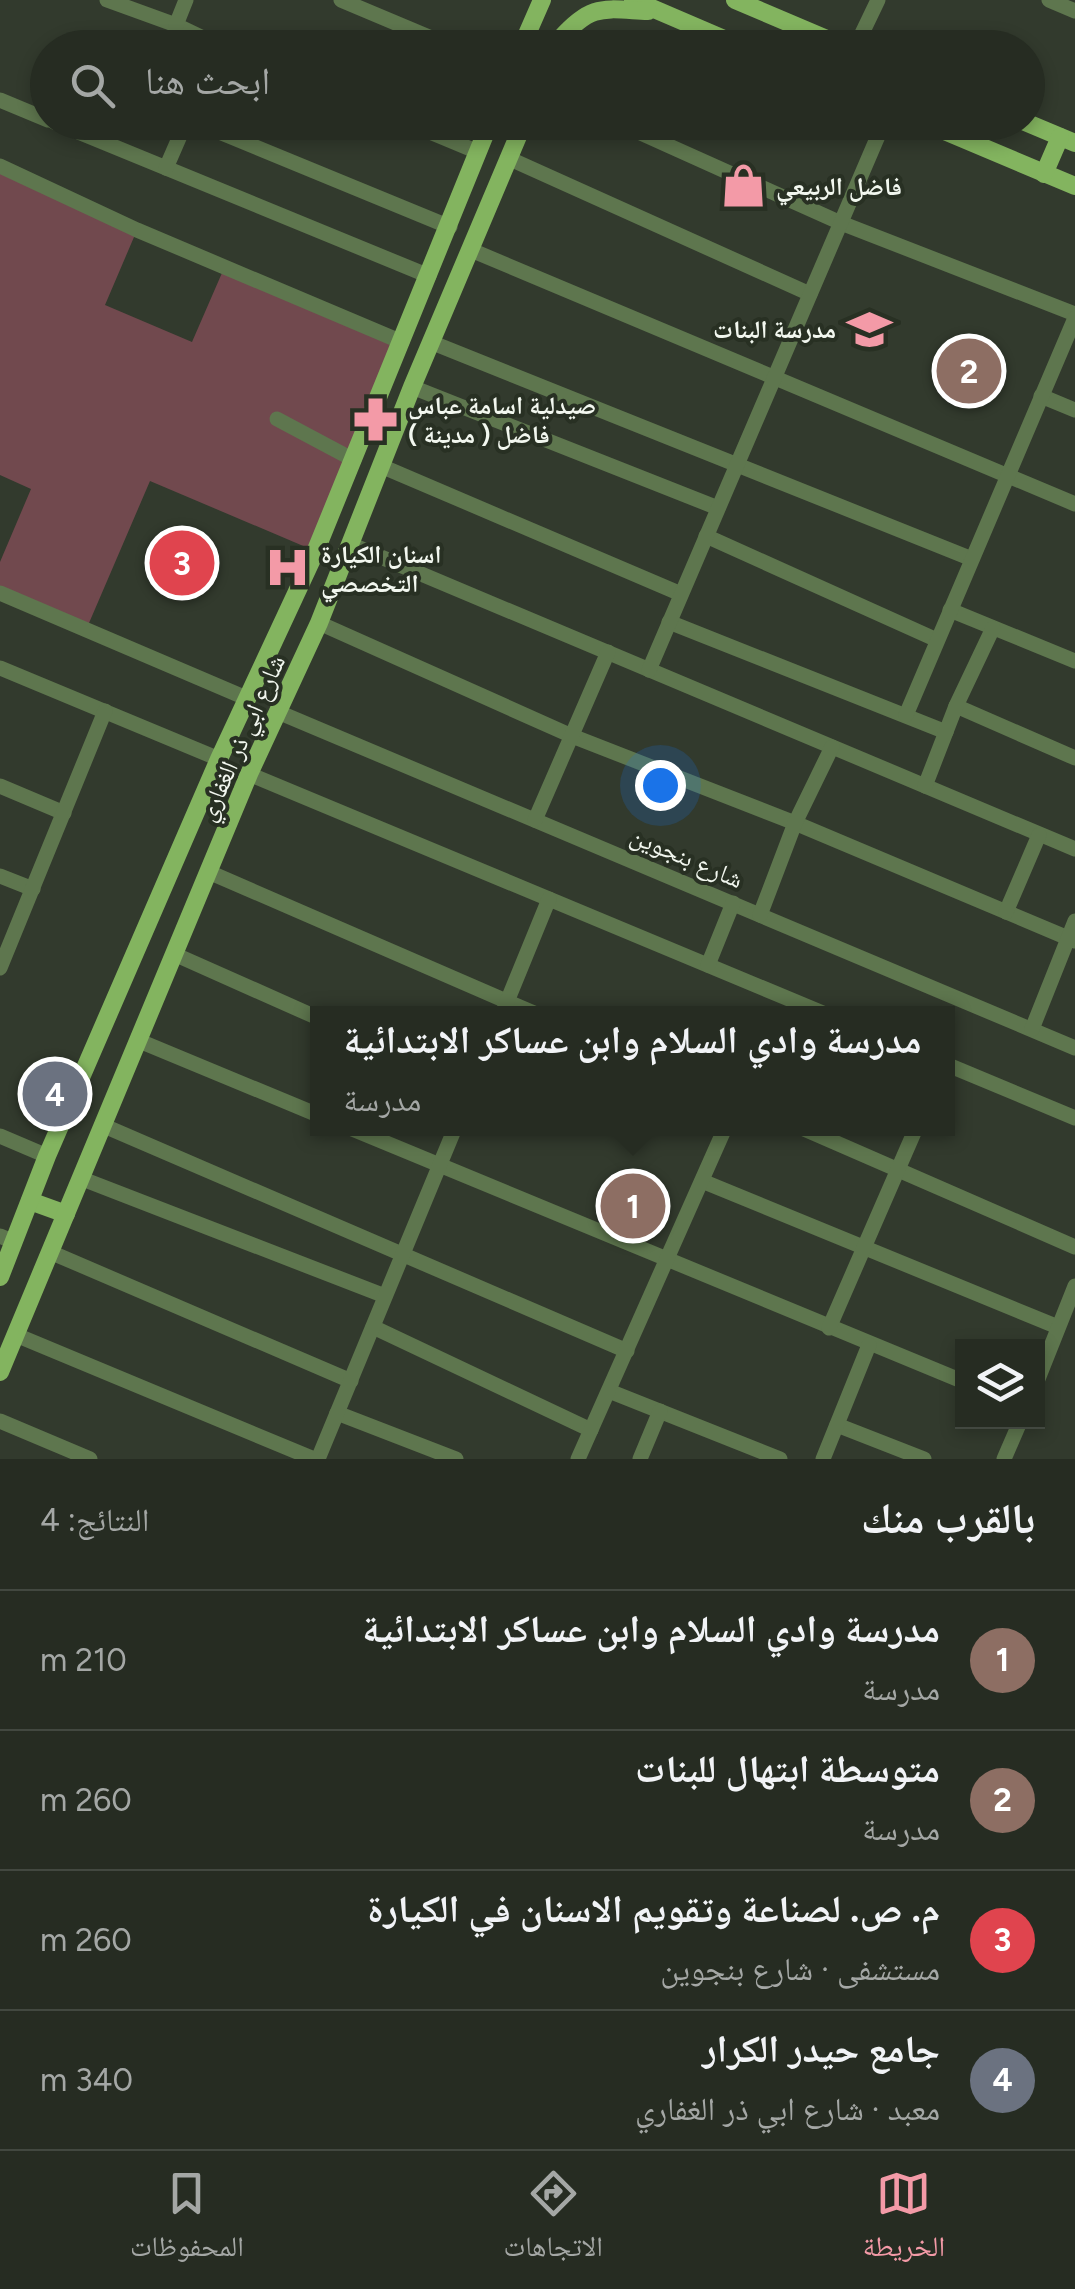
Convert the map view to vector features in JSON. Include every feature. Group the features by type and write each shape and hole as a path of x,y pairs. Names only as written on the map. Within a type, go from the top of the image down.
{"main road":[{"path":"526,30 531,0"},
{"path":"529,30 542,0"},
{"path":"563,30 576,0"},
{"path":"633,0 703,30"},
{"path":"735,0 808,30"},
{"path":"568,30 578,18 592,11 661,12"},
{"name":"شارع ابي ذر الغفاري","path":"0,1276 7,1239 30,1201 219,759 314,555 483,140"},
{"name":"شارع ابي ذر الغفاري","path":"0,1372 250,774 319,623 516,140"},
{"path":"965,140 1075,186"},
{"path":"1044,174 1068,140"},
{"path":"382,390 410,393"},
{"path":"30,1201 66,1214"}],"street":[{"path":"107,0 186,30"},
{"path":"176,25 186,0"},
{"path":"341,0 413,30"},
{"path":"861,30 878,0"},
{"path":"1049,0 1075,11"},
{"path":"0,100 30,112"},
{"path":"98,140 429,276"},
{"path":"166,168 178,140"},
{"path":"239,140 450,227"},
{"path":"449,140 478,152"},
{"path":"656,140 841,222 1075,316 906,715"},
{"path":"648,670 876,140"},
{"path":"508,158 810,294"},
{"path":"0,166 137,230 402,342"},
{"path":"472,250 1075,504"},
{"path":"432,343 972,560"},
{"path":"410,393 718,508"},
{"path":"1042,396 1075,410"},
{"path":"276,419 354,460"},
{"path":"381,466 681,594"},
{"path":"706,536 938,640"},
{"path":"350,544 1075,850"},
{"path":"0,593 246,698"},
{"path":"950,610 1075,661"},
{"path":"669,622 946,732"},
{"path":"319,623 572,736 796,823 1072,940"},
{"path":"925,786 956,706 993,628"},
{"path":"536,820 608,652"},
{"path":"0,668 219,759"},
{"path":"956,706 1075,758"},
{"path":"0,967 105,712"},
{"name":"شارع بنجوين","path":"278,712 1075,1048"},
{"path":"760,915 796,823 832,747"},
{"path":"250,774 807,1006"},
{"path":"0,786 64,813"},
{"path":"1006,912 1039,834"},
{"path":"211,873 502,1006"},
{"path":"0,876 32,888"},
{"path":"504,1006 549,898"},
{"path":"708,965 733,903"},
{"path":"1032,1029 1072,940 1075,921"},
{"path":"174,954 310,1014"},
{"path":"780,1006 784,996"},
{"path":"137,1040 310,1112"},
{"path":"955,1068 1075,1118"},
{"path":"102,1125 626,1351"},
{"path":"0,1136 47,1156"},
{"path":"369,1136 955,1379"},
{"path":"16,1335 316,1459 451,1136"},
{"path":"578,1459 722,1136"},
{"path":"820,1136 1075,1247"},
{"path":"829,1328 913,1136"},
{"path":"80,1178 385,1296"},
{"path":"702,1181 1058,1327"},
{"path":"50,1252 351,1380"},
{"path":"1045,1361 1075,1286"},
{"path":"373,1327 591,1430"},
{"path":"823,1459 870,1344"},
{"path":"608,1391 780,1459"},
{"path":"640,1459 660,1411"},
{"path":"337,1413 456,1459"},
{"path":"0,1421 90,1459"},
{"path":"837,1424 924,1459"},
{"path":"1004,1459 1017,1429"},
{"path":"264,1459 272,1441"}],"shaded area":[{"path":"0,172 137,230 105,305 192,342 225,266 398,339 308,548 150,481 86,630 0,593 0,562 31,489 0,475"}],"place":[{"name":"فاضل الربيعي","path":"743,186"},
{"name":"مدرسة البنات","path":"869,329"},
{"name":"متوسطة ابتهال للبنات","path":"969,371"},
{"name":"صيدلية اسامة عباس فاضل ( مدينة )","path":"375,419"},
{"name":"م. ص. لصناعة وتقويم الاسنان في الكيارة","path":"182,563"},
{"name":"اسنان الكيارة التخصصي","path":"288,568"},
{"name":"جامع حيدر الكرار","path":"55,1094"},
{"name":"مدرسة وادي السلام وابن عساكر الابتدائية","path":"633,1206"}]}
